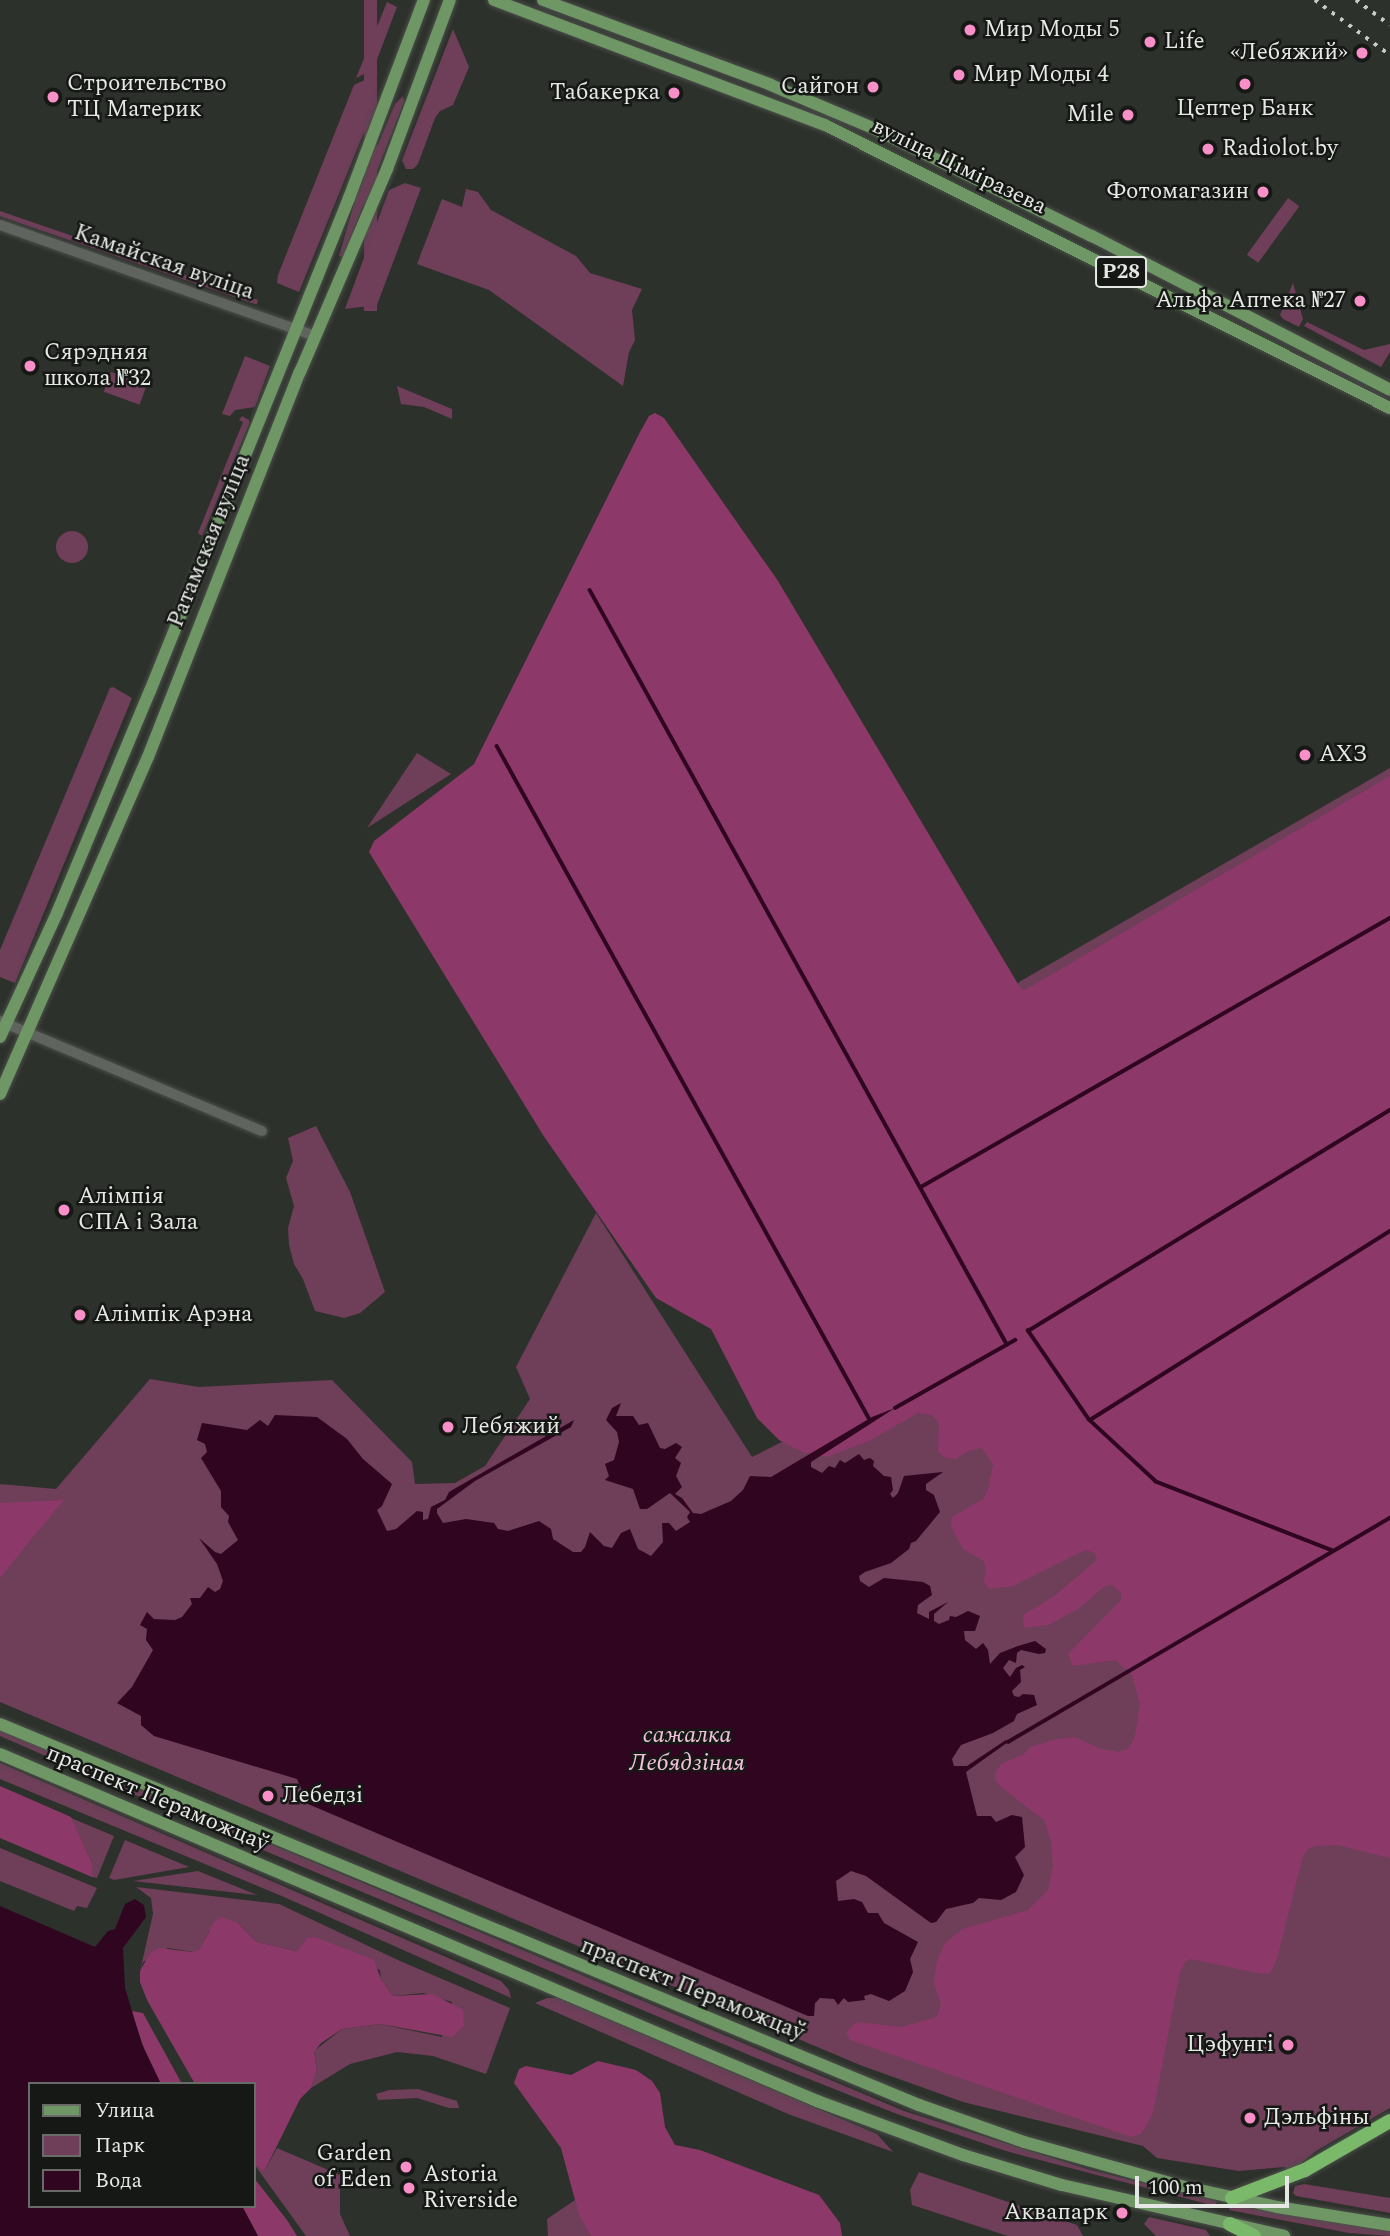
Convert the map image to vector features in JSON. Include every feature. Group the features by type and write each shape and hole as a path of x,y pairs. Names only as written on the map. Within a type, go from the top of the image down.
{"highway":[{"path":"1232,2198 1305,2170 1390,2121"},
{"path":"1230,2224 1254,2236"}],"main road":[{"name":"Ратамская вуліца","path":"0,1037 3,1022 90,835 296,330 424,0"},
{"name":"Ратамская вуліца","path":"0,1094 148,757 315,336 387,169 450,0"},
{"name":"вуліца Ціміразева","path":"494,0 824,125 1390,408"},
{"name":"вуліца Ціміразева","path":"543,0 771,85 873,128 1093,236 1390,390"},
{"name":"праспект Пераможцаў","path":"0,1724 919,2105 1024,2142 1232,2198 1390,2225"},
{"name":"праспект Пераможцаў","path":"0,1754 817,2101 963,2155 1062,2185 1284,2236"}],"street":[{"name":"Камайская вуліца","path":"0,225 315,336"},
{"path":"3,1022 262,1131"}],"green space":[{"path":"364,0 377,0 377,311 364,311"},
{"path":"387,2 397,7 373,70 356,78"},
{"path":"453,29 469,67 453,105 440,111 435,118 418,164 413,169 406,169 402,160"},
{"path":"371,77 377,80 375,105 299,292 277,283 278,275 354,85"},
{"path":"403,96 404,102 343,257 339,256 356,197 395,104"},
{"path":"405,183 421,188 377,305 345,309 389,190"},
{"path":"466,189 478,192 491,210 576,256 590,273 642,289 632,310 635,340 629,352 623,386 489,290 417,264 442,199 462,207"},
{"path":"1288,198 1299,206 1258,263 1247,255"},
{"path":"0,211 258,300 256,305 0,216"},
{"path":"1293,283 1303,319 1299,327 1280,315"},
{"path":"1307,322 1364,350 1390,344 1390,352 1381,367 1304,326"},
{"path":"245,356 270,366 255,407 235,410 230,416 222,414"},
{"path":"111,372 147,385 140,405 104,392"},
{"path":"397,386 452,409 452,419 424,407 401,404"},
{"path":"242,416 249,420 249,424 202,536 198,533 243,422 239,420"},
{"path":"72,531 83,536 88,547 83,558 72,563 61,558 56,547 61,536"},
{"path":"113,687 132,698 15,983 0,977 0,950 110,688"},
{"path":"417,753 451,774 367,828"},
{"path":"1390,768 1390,2108 1316,2151 1290,2172 1284,2167 1239,2171 1157,2158 1143,2146 963,2102 860,2065 0,1702 0,1484 56,1489 150,1379 199,1387 332,1380 412,1462 415,1484 455,1483 485,1466 530,1399 516,1367 596,1213 752,1457 1003,1330 933,1193 1019,982"},
{"path":"316,1126 350,1192 385,1292 360,1313 344,1318 315,1311 294,1264 289,1245 288,1228 294,1206 286,1178 293,1161 288,1138"},
{"path":"0,1730 904,2111 1090,2170 1217,2201 1215,2206 1006,2151 897,2114 754,2057 213,1829 0,1736"},
{"path":"0,1763 501,1981 509,1990 511,1998 284,1897 0,1779"},
{"path":"71,1818 114,1836 97,1878 92,1877 92,1863"},
{"path":"125,1840 189,1867 114,1880 109,1878"},
{"path":"0,1848 97,1888 87,1908 77,1906 74,1911 0,1881"},
{"path":"198,1871 257,1895 133,1881"},
{"path":"136,1887 279,1904 400,1961 510,2008 486,2074 433,2056 397,2052 350,2064 311,2088 317,2071 314,2051 342,2029 380,2024 442,2037 452,2002 423,1993 393,1996 381,1979 380,1970 308,1938 297,1951 257,1942 238,1923 209,1931 201,1949 193,1952 168,1948 143,1962 140,1971 153,1914 151,1898"},
{"path":"547,1998 558,1998 877,2134 893,2152 788,2114 535,2003"},
{"path":"418,2089 457,2101 459,2108 449,2108 417,2098 378,2100 376,2094 389,2090"},
{"path":"277,2148 340,2175 340,2214 350,2236 306,2236 256,2166 264,2172"},
{"path":"919,2172 1077,2225 1083,2236 1008,2236 912,2205 910,2190"},
{"path":"1304,2184 1390,2198 1390,2213 1296,2196 1293,2193 1295,2186"},
{"path":"575,2200 591,2236 548,2236 547,2219"},
{"path":"1230,2204 1390,2230 1390,2236 1349,2233 1229,2210"},
{"path":"1149,2217 1206,2230 1210,2236 1156,2236 1144,2224"}],"shaded area":[{"path":"655,413 664,418 778,581 1021,989 1025,990 1390,776 1390,1858 1338,1845 1308,1849 1303,1856 1277,1959 1270,1973 1262,1974 1191,1959 1185,1962 1180,1972 1153,2113 1142,2133 1131,2137 850,2040 846,2032 856,2022 901,2027 937,2017 941,2004 934,1983 937,1961 945,1943 963,1929 1028,1910 1048,1890 1053,1866 1051,1842 1044,1820 1001,1787 995,1780 995,1773 1001,1764 1024,1754 1030,1747 1057,1739 1075,1737 1101,1749 1119,1752 1129,1748 1135,1736 1140,1704 1132,1675 1115,1660 1073,1666 1068,1654 1121,1600 1121,1594 1113,1585 1105,1586 1078,1609 1048,1625 1024,1628 1023,1615 1053,1597 1097,1560 1095,1553 1085,1550 1013,1586 989,1589 984,1581 984,1561 963,1549 951,1527 952,1517 983,1499 988,1490 993,1464 982,1448 971,1450 955,1459 944,1457 938,1451 939,1424 933,1415 918,1413 869,1441 827,1457 802,1452 779,1440 757,1418 711,1329 656,1298 543,1135 369,852 374,841 474,764 640,432 649,416"},
{"path":"64,1500 37,1532 0,1578 0,1503"},
{"path":"0,1786 71,1817 92,1863 92,1877 0,1838"},
{"path":"222,1917 238,1923 257,1942 297,1951 307,1938 315,1937 374,1960 381,1979 393,1996 433,1994 463,2010 464,2026 452,2037 380,2024 342,2029 321,2043 314,2052 317,2071 311,2088 300,2099 264,2172 256,2166 256,2082 194,2082 147,2000 140,1982 140,1971 150,1953 159,1948 192,1952 200,1949 214,1922"},
{"path":"131,2011 143,2013 181,2082 160,2082 149,2063"},
{"path":"598,2061 636,2070 652,2081 660,2093 665,2127 675,2145 700,2150 819,2195 840,2223 842,2236 591,2236 579,2215 561,2148 514,2083 519,2069 526,2066 571,2075"},
{"path":"256,2181 297,2236 258,2236 243,2208 256,2208"}],"water":[{"name":"сажалка Лебядзіная","path":"621,1403 616,1416 633,1416 639,1425 648,1423 660,1448 665,1449 676,1443 682,1447 675,1458 681,1463 676,1476 682,1487 675,1494 682,1498 693,1513 701,1514 731,1501 743,1490 750,1476 771,1477 872,1417 895,1408 811,1462 811,1467 822,1473 829,1466 835,1468 840,1460 845,1463 859,1454 864,1460 870,1458 874,1461 873,1466 884,1476 891,1477 893,1490 890,1494 893,1498 898,1493 904,1476 943,1472 926,1484 926,1490 934,1495 940,1512 916,1541 911,1543 909,1549 891,1563 865,1572 859,1576 860,1581 869,1587 884,1578 923,1582 930,1586 932,1595 918,1605 917,1613 929,1619 929,1612 948,1602 934,1614 934,1621 939,1624 949,1620 950,1616 956,1617 968,1611 980,1616 975,1631 964,1631 965,1640 976,1649 983,1643 988,1650 990,1664 1000,1653 1035,1641 1046,1649 1045,1653 1039,1654 1021,1650 1017,1653 1016,1663 1009,1660 1003,1668 1010,1677 1016,1668 1022,1665 1025,1667 1020,1670 1021,1682 1012,1691 1014,1696 1019,1697 1023,1694 1034,1695 1037,1705 1017,1714 1014,1721 993,1733 961,1745 952,1759 954,1766 967,1766 1006,1740 1008,1742 966,1772 977,1816 991,1816 996,1822 1012,1815 1022,1817 1025,1847 1015,1857 1024,1875 1016,1892 1001,1900 979,1898 973,1903 946,1909 936,1922 931,1923 866,1876 851,1871 836,1881 838,1901 854,1899 862,1902 868,1913 878,1913 884,1923 918,1942 910,1959 913,1972 905,1991 889,2001 871,1994 864,1996 865,2000 848,2002 844,1998 838,2005 834,1999 820,1998 815,2003 814,2016 808,2016 308,1804 297,1779 154,1736 141,1725 141,1716 117,1703 132,1687 153,1650 146,1640 147,1629 140,1625 147,1612 154,1619 175,1620 182,1617 192,1604 190,1598 200,1598 208,1587 215,1592 220,1589 223,1581 217,1564 199,1538 221,1554 238,1540 228,1522 229,1516 221,1507 221,1491 201,1458 207,1452 205,1444 197,1440 202,1423 247,1430 260,1420 268,1426 275,1415 317,1417 347,1439 363,1459 392,1484 382,1506 377,1510 387,1531 396,1529 417,1511 423,1512 423,1520 428,1519 431,1507 445,1500 449,1492 574,1420 571,1427 475,1481 437,1509 437,1513 443,1523 466,1519 494,1523 498,1529 508,1531 539,1521 551,1529 553,1539 573,1552 581,1552 590,1532 604,1546 612,1548 621,1533 630,1529 638,1549 651,1556 663,1542 662,1523 669,1523 676,1531 690,1522 687,1517 690,1512 670,1493 647,1509 640,1509 633,1489 605,1480 609,1476 605,1464 614,1460 619,1442 617,1432 606,1420 612,1408"},
{"path":"135,1899 144,1905 146,1917 123,1948 125,1988 142,2044 160,2082 28,2082 28,2208 243,2208 258,2236 0,2236 0,1906 95,1947 108,1931 115,1929 125,1904"}],"waterway":[{"path":"590,590 1007,1344"},
{"path":"497,746 869,1418"},
{"path":"921,1187 1390,918"},
{"path":"1333,1551 1156,1482 1089,1420 1028,1331 1390,1110"},
{"path":"1090,1420 1390,1231"},
{"path":"895,1408 1015,1340"},
{"path":"1008,1742 1390,1518"}],"railway":[{"path":"1315,0 1390,55"},
{"path":"1356,0 1390,25"}],"place":[{"name":"Мир Моды 5","path":"970,30"},
{"name":"Life","path":"1150,42"},
{"name":"«Лебяжий»","path":"1362,53"},
{"name":"Мир Моды 4","path":"959,75"},
{"name":"Цептер Банк","path":"1245,84"},
{"name":"Сайгон","path":"873,87"},
{"name":"Табакерка","path":"674,93"},
{"name":"Строительство ТЦ Материк","path":"53,97"},
{"name":"Mile","path":"1128,115"},
{"name":"Radiolot.by","path":"1208,149"},
{"name":"Фотомагазин","path":"1263,192"},
{"name":"Альфа Аптека №27","path":"1360,301"},
{"name":"Сярэдняя школа №32","path":"30,366"},
{"name":"АХЗ","path":"1305,755"},
{"name":"Алімпія СПА і Зала","path":"64,1210"},
{"name":"Алімпік Арэна","path":"80,1315"},
{"name":"Лебяжий","path":"448,1427"},
{"name":"Лебедзі","path":"268,1796"},
{"name":"Цэфунгі","path":"1288,2045"},
{"name":"Дэльфіны","path":"1250,2118"},
{"name":"Garden of Eden","path":"406,2167"},
{"name":"Astoria Riverside","path":"409,2188"},
{"name":"Аквапарк","path":"1122,2213"}]}
